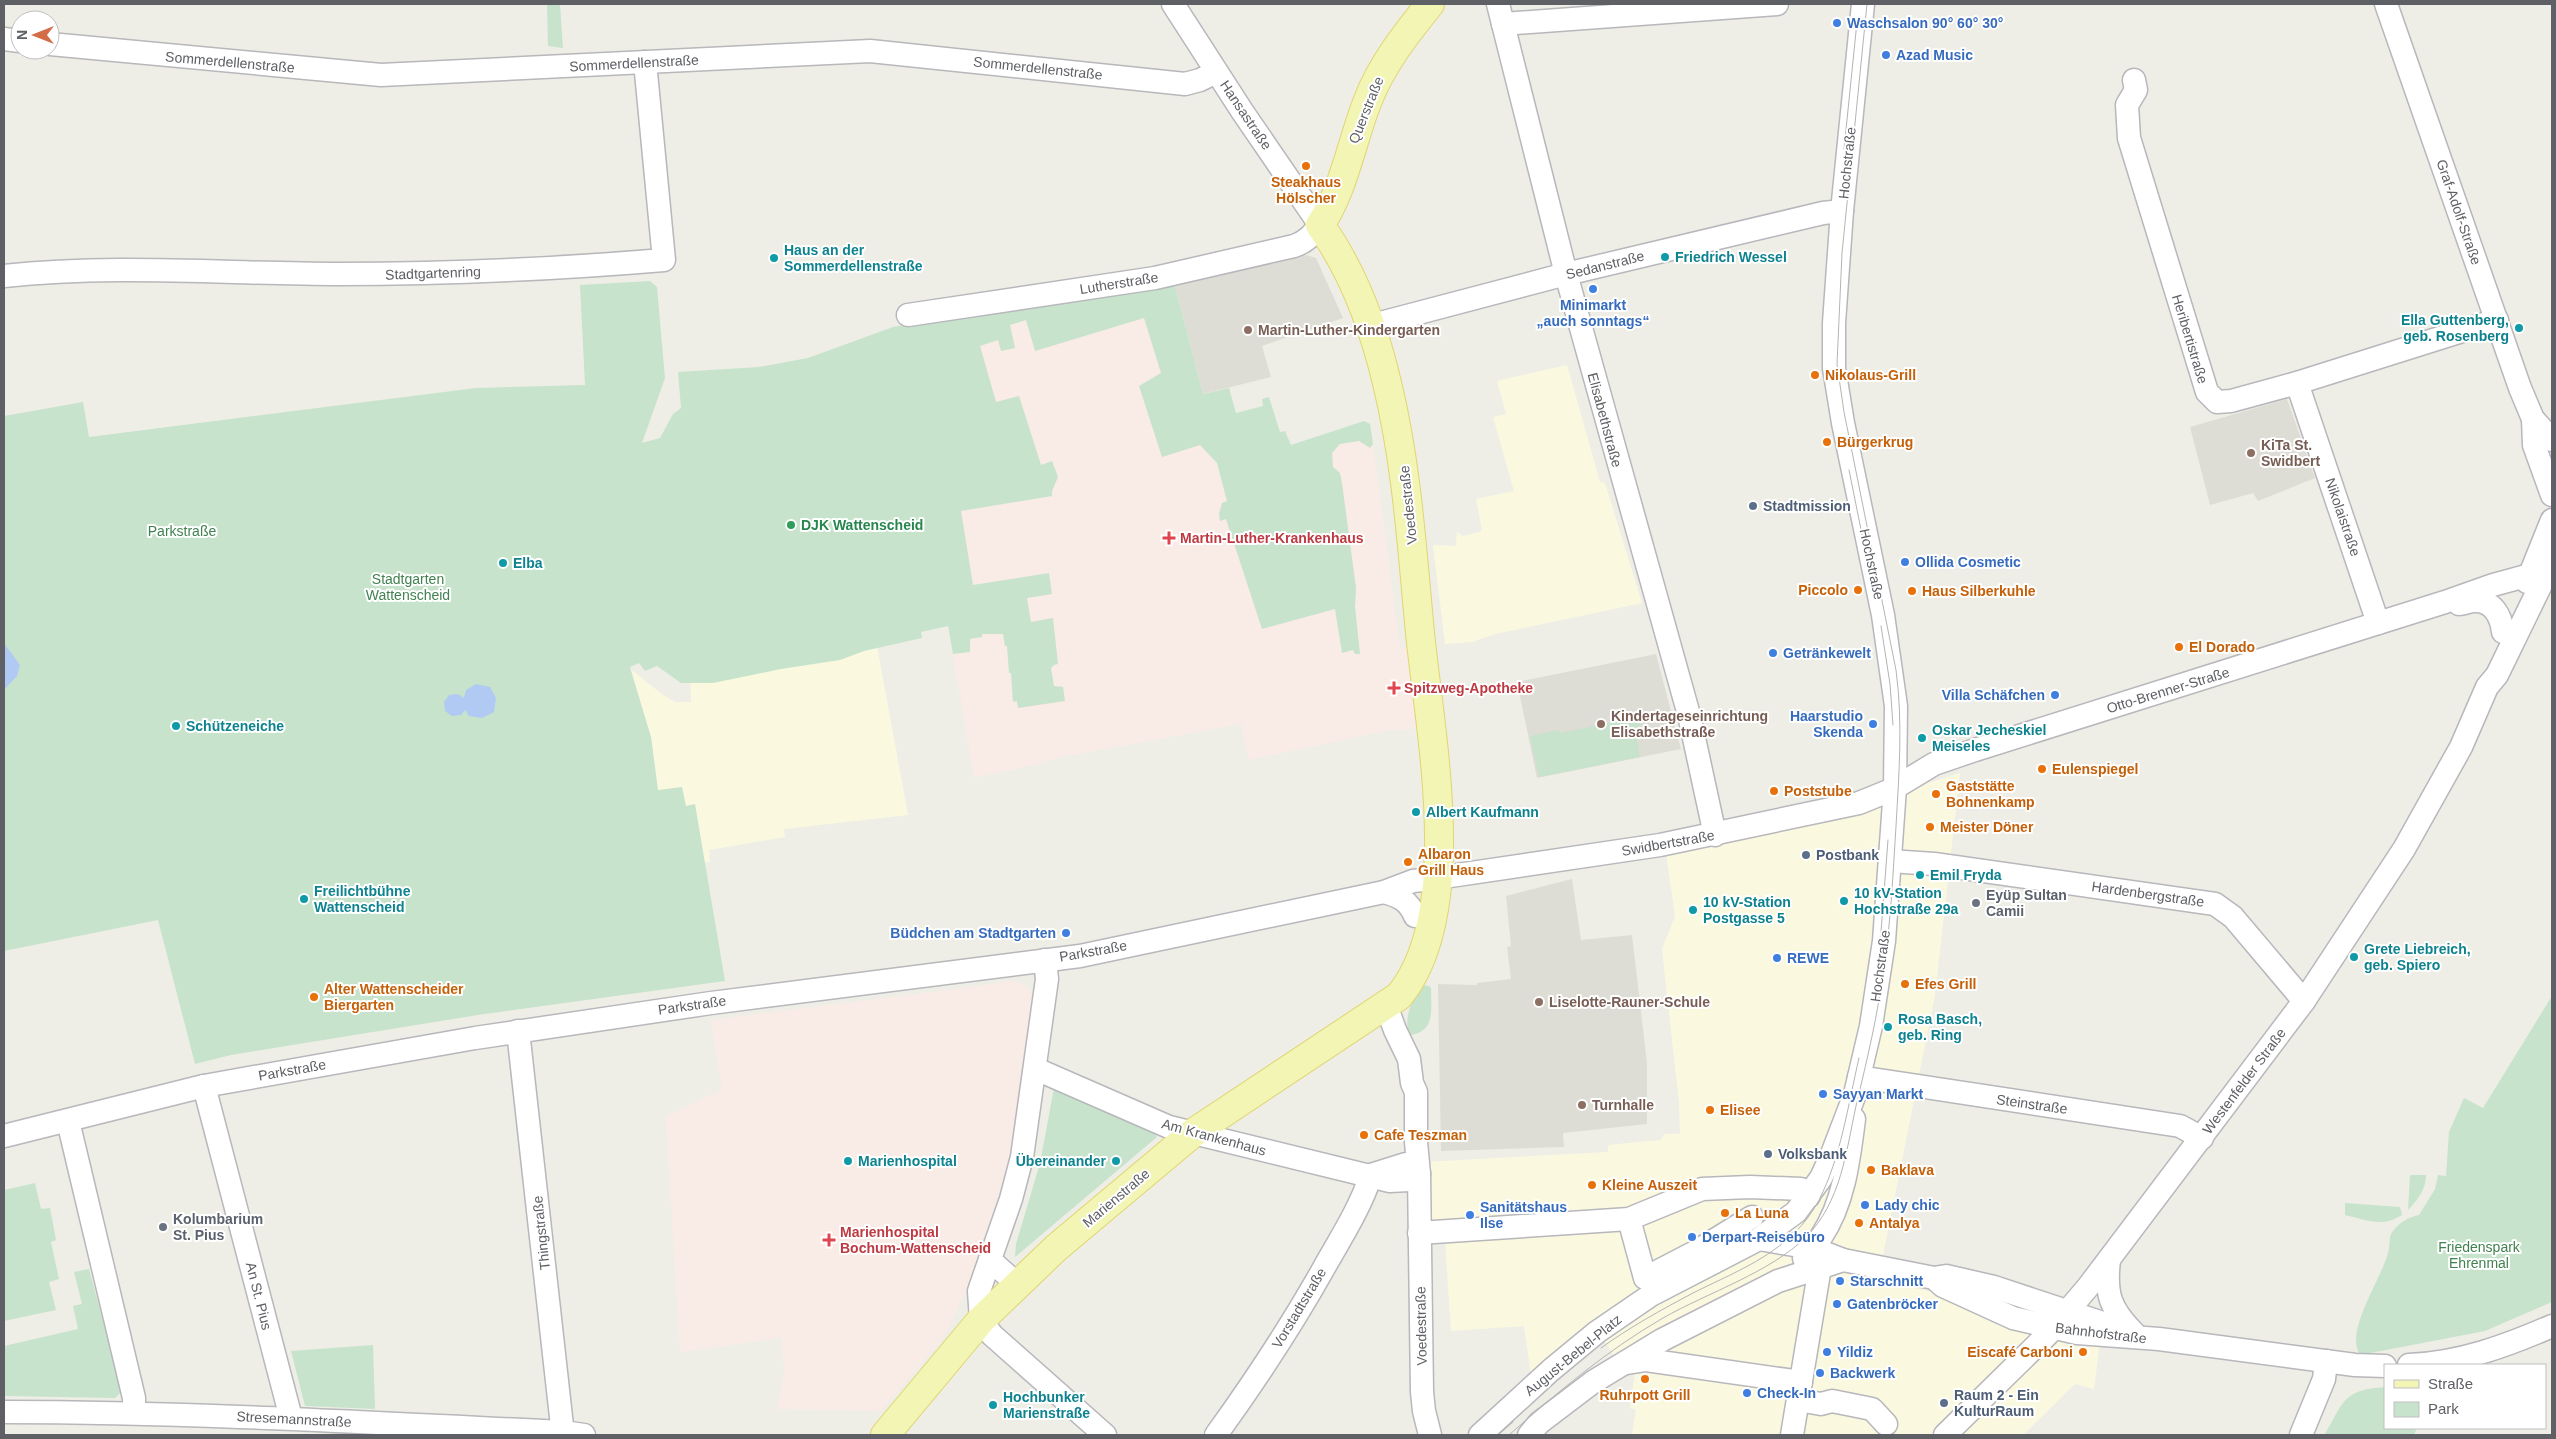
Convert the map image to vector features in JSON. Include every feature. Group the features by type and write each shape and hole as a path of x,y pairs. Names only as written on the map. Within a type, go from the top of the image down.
{"main road":[{"name":"Querstraße","path":"1320,225 1336,193 1368,99 1389,56 1430,4"},
{"name":"Voedestraße","path":"1320,225 1337,249 1352,280 1369,326 1387,383 1405,472 1441,836 1430,879 1415,916 1406,956 1386,1005"},
{"name":"Voedestraße","path":"1386,1005 1399,996 1409,984 1428,944 1430,879"},
{"name":"Marienstraße","path":"885,1435 981,1320 1056,1248 1192,1134 1386,1005"}],"street":[{"name":"Hansastraße","path":"1173,4 1216,72 1320,225"},
{"path":"1501,14 1777,4"},
{"name":"Hochstraße","path":"1759,1239 1796,1212 1809,1196 1832,1154 1857,1085 1871,1026 1884,941 1894,788 1896,706 1894,683 1883,615 1843,423 1834,368 1834,323 1842,212 1863,4"},
{"name":"Graf-Adolf-Straße","path":"2386,4 2533,419 2534,445 2552,495"},
{"name":"Elisabethstraße","path":"1501,14 1566,274 1680,680 1715,835"},
{"name":"Sommerdellenstraße","path":"60,45 381,75 870,51 1186,84 1216,72"},
{"name":"Stadtgartenring","path":"4,276 121,269 413,274 567,268 664,260 645,62"},
{"name":"Heribertistraße","path":"2134,80 2136,90 2127,105 2128,138 2206,392 2217,402 2231,401 2297,383 2497,320"},
{"name":"Sedanstraße","path":"1369,326 1566,274 1823,213 1842,212"},
{"name":"Lutherstraße","path":"908,315 1155,278 1304,243 1320,225"},
{"name":"Nikolaistraße","path":"2297,383 2378,623"},
{"name":"Graf-Adolf-Straße","path":"2533,419 2552,440"},
{"name":"Westenfelder Straße","path":"1945,1435 2060,1319 2109,1260 2304,1001 2404,849 2460,747 2487,687 2497,675 2544,569 2552,520"},
{"name":"Otto-Brenner-Straße","path":"1894,788 1934,764 1975,750 2544,569"},
{"name":"Westenfelder Straße","path":"2487,687 2488,665 2503,632 2544,569"},
{"name":"Otto-Brenner-Straße","path":"2445,602 2462,604 2483,601 2497,612 2502,620 2503,632"},
{"name":"Swidbertstraße","path":"1430,879 1715,835 1859,803 1894,788"},
{"name":"Hardenbergstraße","path":"1890,861 1934,864 2215,904 2233,917 2304,1001"},
{"name":"Parkstraße","path":"4,1136 204,1086 518,1031 719,1002 1080,956 1384,892 1413,881 1430,879"},
{"path":"1384,892 1404,900 1411,907 1415,916"},
{"path":"1045,960 1047,979 1036,1069 1022,1157 990,1260 978,1291 981,1320 992,1335 1105,1435"},
{"name":"Voedestraße","path":"1386,1005 1394,1030 1410,1059 1412,1082 1416,1092 1416,1142 1411,1173 1419,1224 1422,1392 1424,1411 1430,1435"},
{"name":"Thingstraße","path":"518,1031 570,1434"},
{"name":"Am Krankenhaus","path":"1036,1069 1169,1127 1192,1134 1390,1181 1411,1173"},
{"name":"Hochstraße","path":"1792,1435 1816,1258 1821,1238 1838,1203 1850,1158 1857,1085"},
{"name":"Steinstraße","path":"1857,1085 2180,1126 2202,1138"},
{"name":"An St. Pius","path":"204,1086 291,1418"},
{"path":"68,1121 134,1398 134,1412"},
{"name":"Vorstadtstraße","path":"1217,1435 1308,1296 1363,1201 1371,1175"},
{"path":"1750,1187 1752,1217 1759,1239"},
{"path":"1419,1224 1629,1219 1702,1189 1750,1187 1801,1189 1809,1196"},
{"path":"1629,1219 1645,1278 1696,1251 1752,1217"},
{"name":"Bahnhofstraße","path":"1759,1239 1816,1258 1843,1260 1934,1278 1943,1286 2013,1318 2060,1319 2159,1339"},
{"name":"August-Bebel-Platz","path":"1480,1435 1551,1370 1597,1332 1651,1295 1759,1239"},
{"path":"1530,1435 1540,1423 1570,1399 1617,1366 1662,1340 1778,1281 1785,1273 1800,1263 1816,1258"},
{"path":"990,1260 1017,1284"},
{"name":"Bahnhofstraße","path":"2109,1260 2106,1282 2108,1296 2119,1318 2134,1333"},
{"name":"Bahnhofstraße","path":"2060,1319 2093,1335 2159,1339 2326,1361 2384,1366"},
{"path":"2416,1364 2472,1356 2515,1342 2552,1326"},
{"path":"1617,1366 1646,1360 1799,1391 1821,1404 1832,1401 1872,1409 1891,1430"},
{"path":"2301,1435 2324,1379 2326,1361"},
{"name":"Stresemannstraße","path":"4,1412 134,1412 291,1418 570,1434"}],"shaded area":[{"name":"Martin-Luther-Kindergarten","path":"1306,255 1316,258 1343,318 1262,346 1271,377 1203,394 1175,286 1181,281"},
{"name":"Martin-Luther-Krankenhaus","path":"1175,286 1202,394 1229,388 1242,443 1285,431 1293,451 1371,429 1400,649 1411,648 1420,728 1385,731 1249,760 1241,724 1056,758 1042,763 974,778 948,626 944,317"},
{"path":"1567,365 1600,482 1605,483 1642,603 1495,634 1472,642 1445,644 1433,545 1456,546 1457,532 1463,536 1482,530 1476,499 1514,491 1493,417 1506,414 1497,381"},
{"name":"KiTa St. Swidbert","path":"2287,399 2315,478 2258,501 2253,493 2210,505 2190,427"},
{"path":"876,641 908,815 784,829 785,837 709,850 710,862 704,863 695,805 686,806 658,790 651,737 629,668 663,695 675,702 691,702 690,675"},
{"name":"Kindertageseinrichtung Elisabethstraße","path":"1656,654 1681,749 1537,778 1517,682"},
{"path":"1960,773 1935,995 1878,1280 1933,1292 2100,1342 2094,1389 2075,1384 2023,1435 1632,1435 1636,1410 1630,1408 1635,1372 1624,1370 1593,1324 1531,1375 1524,1326 1451,1331 1445,1241 1427,1242 1424,1162 1608,1152 1608,1145 1661,1140 1664,1134 1680,1134 1679,1103 1662,949 1675,916 1666,853 1886,804 1928,783"},
{"name":"Liselotte-Rauner-Schule","path":"1572,879 1581,940 1632,935 1647,1063 1647,1124 1563,1133 1564,1147 1441,1151 1438,984 1477,985 1477,983 1511,979 1507,947 1511,946 1506,896"},
{"name":"Marienhospital Bochum-Wattenscheid","path":"1016,981 1027,986 1032,997 1010,1153 1000,1191 967,1289 944,1337 881,1411 777,1409 784,1374 782,1338 680,1352 666,1116 722,1090 711,1020"}],"green space":[{"path":"547,4 560,4 563,48 548,46"},
{"name":"Stadtgarten Wattenscheid","path":"650,281 657,287 665,378 642,443 660,438 673,414 681,408 678,372 759,367 808,358 893,327 1129,288 1175,286 1203,394 1229,388 1236,413 1263,406 1262,399 1269,397 1280,432 1285,431 1291,445 1364,421 1370,424 1373,444 1370,448 1359,441 1340,444 1332,453 1333,467 1340,473 1342,483 1356,588 1355,607 1360,654 1355,654 1353,650 1342,653 1335,609 1262,629 1226,519 1220,521 1219,514 1222,503 1227,501 1217,463 1200,445 1162,457 1139,386 1161,373 1144,318 1035,351 1026,320 1010,325 1015,348 1001,351 998,340 980,346 996,402 1019,396 1041,465 1052,461 1058,477 1052,491 1052,496 961,511 973,585 1049,573 1052,594 1027,598 1031,622 1053,618 1058,664 1051,668 1054,686 1063,687 1065,701 1018,708 1017,701 1013,702 1011,673 1009,673 1007,646 1005,646 1003,634 982,634 982,637 970,639 970,652 953,654 948,626 921,632 922,638 864,651 840,660 781,669 713,683 681,683 657,666 645,671 639,663 630,667 651,737 658,790 682,787 686,806 695,804 725,981 478,1015 231,1055 195,1064 158,920 4,951 4,416 83,402 89,437 476,388 585,385 580,285"},
{"path":"1639,717 1641,729 1635,730 1640,757 1539,777 1530,736 1559,730 1560,733"},
{"path":"1423,985 1431,988 1430,1018 1425,1029 1411,1035 1407,1024 1408,1017 1412,1002"},
{"name":"Friedenspark Ehrenmal","path":"2552,996 2552,1302 2485,1331 2360,1355 2356,1345 2360,1319 2389,1251 2391,1234 2403,1222 2419,1215 2435,1189 2438,1175 2446,1176 2449,1132 2464,1098 2483,1108"},
{"path":"1054,1088 1151,1128 1157,1137 1015,1257 1016,1244 1040,1163"},
{"path":"2410,1175 2426,1175 2426,1180 2423,1190 2408,1210"},
{"path":"35,1183 41,1209 50,1208 56,1240 51,1242 59,1279 49,1282 56,1310 4,1321 4,1190"},
{"path":"2345,1203 2400,1207 2402,1215 2388,1221 2367,1221 2345,1215"},
{"path":"89,1269 122,1391 115,1398 4,1396 4,1346 78,1329 73,1306 82,1304 74,1272"},
{"path":"373,1345 375,1409 305,1406 291,1351"},
{"path":"2384,1387 2384,1429 2417,1429 2414,1435 2325,1434 2346,1399 2353,1394"}],"water":[{"path":"4,643 20,665 17,676 4,690"},
{"path":"476,684 490,687 496,698 494,712 482,718 469,716 465,710 461,715 452,716 445,711 444,702 449,695 458,694 464,698 466,690"}],"tram line":[{"path":"1509,1435 1583,1373 1622,1344 1663,1318 1757,1271 1792,1250 1818,1223 1827,1208 1835,1192 1845,1158 1882,985 1893,879 1900,748 1896,670 1844,412 1837,364 1842,253 1867,4"},
{"path":"1844,149 1857,22"},
{"path":"1849,470 1875,599"},
{"path":"1881,626 1890,684 1893,725"},
{"path":"1880,945 1888,840"},
{"path":"1601,1348 1657,1312 1764,1257 1795,1233 1808,1218 1827,1183 1843,1130 1859,1058"},
{"path":"1498,1435 1513,1422"}],"place":[{"name":"Waschsalon 90° 60° 30°","path":"1837,23"},
{"name":"Azad Music","path":"1886,55"},
{"name":"Steakhaus Hölscher","path":"1306,166"},
{"name":"Friedrich Wessel","path":"1665,257"},
{"name":"Haus an der Sommerdellenstraße","path":"774,258"},
{"name":"Minimarkt „auch sonntags“","path":"1593,289"},
{"name":"Ella Guttenberg, geb. Rosenberg","path":"2519,328"},
{"name":"Martin-Luther-Kindergarten","path":"1248,330"},
{"name":"Nikolaus-Grill","path":"1815,375"},
{"name":"Bürgerkrug","path":"1827,442"},
{"name":"KiTa St. Swidbert","path":"2251,453"},
{"name":"Stadtmission","path":"1753,506"},
{"name":"DJK Wattenscheid","path":"791,525"},
{"name":"Martin-Luther-Krankenhaus","path":"1169,538"},
{"name":"Ollida Cosmetic","path":"1905,562"},
{"name":"Elba","path":"503,563"},
{"name":"Piccolo","path":"1858,590"},
{"name":"Haus Silberkuhle","path":"1912,591"},
{"name":"El Dorado","path":"2179,647"},
{"name":"Getränkewelt","path":"1773,653"},
{"name":"Spitzweg-Apotheke","path":"1394,688"},
{"name":"Villa Schäfchen","path":"2055,695"},
{"name":"Kindertageseinrichtung Elisabethstraße","path":"1601,724"},
{"name":"Haarstudio Skenda","path":"1873,724"},
{"name":"Schützeneiche","path":"176,726"},
{"name":"Oskar Jecheskiel Meiseles","path":"1922,738"},
{"name":"Eulenspiegel","path":"2042,769"},
{"name":"Poststube","path":"1774,791"},
{"name":"Gaststätte Bohnenkamp","path":"1936,794"},
{"name":"Albert Kaufmann","path":"1416,812"},
{"name":"Meister Döner","path":"1930,827"},
{"name":"Postbank","path":"1806,855"},
{"name":"Albaron Grill Haus","path":"1408,862"},
{"name":"Emil Fryda","path":"1920,875"},
{"name":"Freilichtbühne Wattenscheid","path":"304,899"},
{"name":"10 kV-Station Hochstraße 29a","path":"1844,901"},
{"name":"Eyüp Sultan Camii","path":"1976,903"},
{"name":"10 kV-Station Postgasse 5","path":"1693,910"},
{"name":"Büdchen am Stadtgarten","path":"1066,933"},
{"name":"Grete Liebreich, geb. Spiero","path":"2354,957"},
{"name":"REWE","path":"1777,958"},
{"name":"Efes Grill","path":"1905,984"},
{"name":"Alter Wattenscheider Biergarten","path":"314,997"},
{"name":"Liselotte-Rauner-Schule","path":"1539,1002"},
{"name":"Rosa Basch, geb. Ring","path":"1888,1027"},
{"name":"Sayyan Markt","path":"1823,1094"},
{"name":"Turnhalle","path":"1582,1105"},
{"name":"Elisee","path":"1710,1110"},
{"name":"Cafe Teszman","path":"1364,1135"},
{"name":"Volksbank","path":"1768,1154"},
{"name":"Marienhospital","path":"848,1161"},
{"name":"Übereinander","path":"1116,1161"},
{"name":"Baklava","path":"1871,1170"},
{"name":"Kleine Auszeit","path":"1592,1185"},
{"name":"Lady chic","path":"1865,1205"},
{"name":"La Luna","path":"1725,1213"},
{"name":"Sanitätshaus Ilse","path":"1470,1215"},
{"name":"Antalya","path":"1859,1223"},
{"name":"Kolumbarium St. Pius","path":"163,1227"},
{"name":"Derpart-Reisebüro","path":"1692,1237"},
{"name":"Marienhospital Bochum-Wattenscheid","path":"829,1240"},
{"name":"Starschnitt","path":"1840,1281"},
{"name":"Gatenbröcker","path":"1837,1304"},
{"name":"Yildiz","path":"1827,1352"},
{"name":"Eiscafé Carboni","path":"2083,1352"},
{"name":"Backwerk","path":"1820,1373"},
{"name":"Ruhrpott Grill","path":"1645,1379"},
{"name":"Check-In","path":"1747,1393"},
{"name":"Raum 2 - Ein KulturRaum","path":"1944,1403"},
{"name":"Hochbunker Marienstraße","path":"993,1405"}]}
